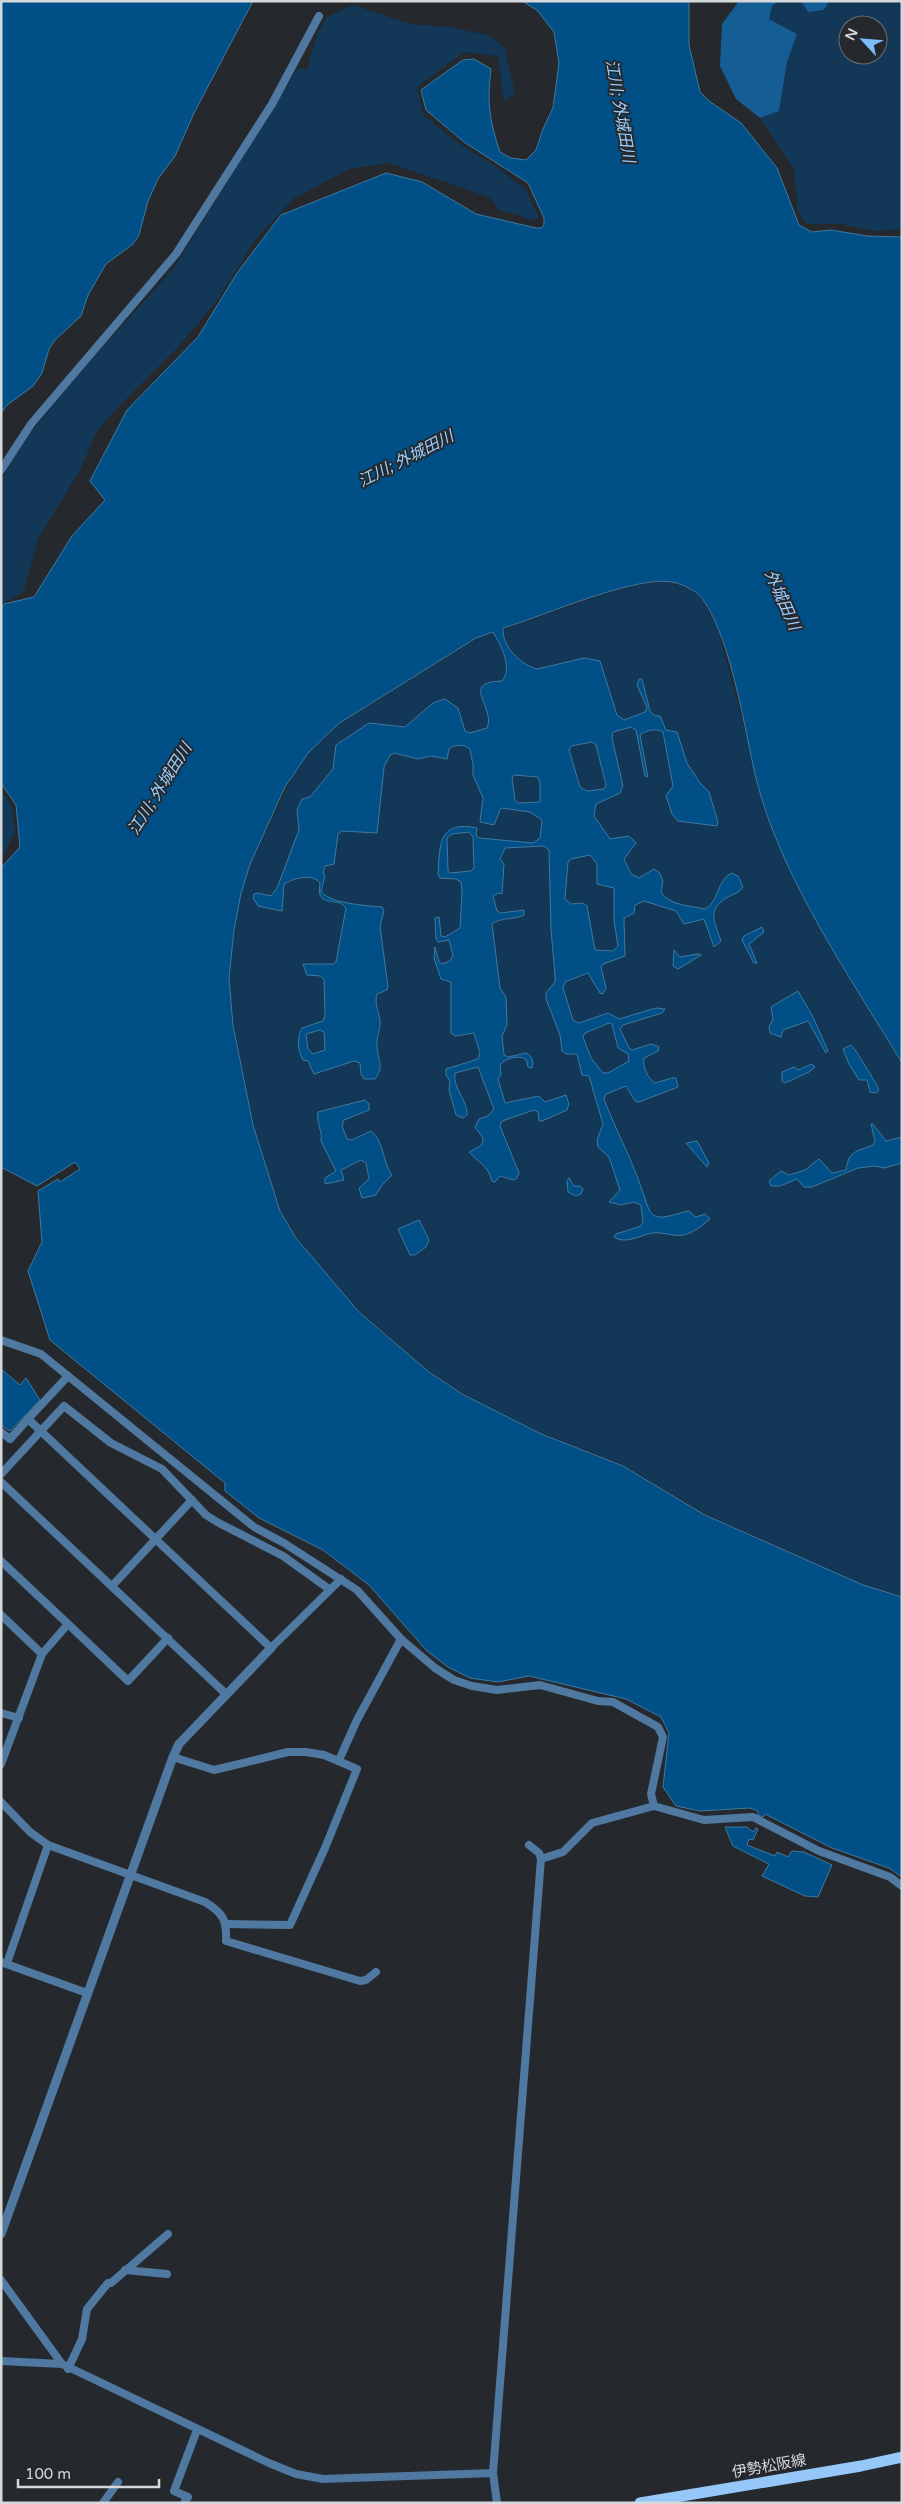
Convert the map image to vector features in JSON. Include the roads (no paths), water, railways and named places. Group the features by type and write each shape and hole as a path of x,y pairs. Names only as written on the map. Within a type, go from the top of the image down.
{"main road":[{"name":"伊勢松阪線","path":"640,2503 862,2466 902,2457"}],"street":[{"path":"1,470 31,424 80,364 140,298 176,254 272,104 320,16"},
{"path":"1,1340 41,1354 254,1527 284,1543 357,1590 401,1639 435,1668 454,1680 472,1686 497,1690 540,1686 598,1701 613,1702 658,1727 664,1737 651,1794 654,1806"},
{"path":"1,1432 10,1439 68,1376"},
{"path":"1,1474 64,1406 111,1443 162,1469 192,1500 217,1522 282,1556 330,1589"},
{"path":"28,1419 271,1648"},
{"path":"1,1482 226,1694"},
{"path":"112,1586 192,1500"},
{"path":"1,1561 128,1681 168,1638"},
{"path":"1,2234 129,1873 179,1744 340,1579"},
{"path":"1,1615 42,1654"},
{"path":"1,1764 42,1654 68,1624"},
{"path":"339,1760 357,1720 401,1639"},
{"path":"1,1713 18,1718"},
{"path":"173,1757 214,1770 288,1752 324,1755 357,1769 326,1848 290,1925 227,1924"},
{"path":"1,1802 30,1832 48,1845 205,1902 227,1924 226,1941 360,1981 366,1980 376,1972"},
{"path":"540,1858 562,1852 592,1823 654,1806 704,1820 753,1817 819,1851 890,1877 902,1886"},
{"path":"48,1845 4,1962 87,1993"},
{"path":"497,2503 493,2474 540,1858 539,1853 529,1845"},
{"path":"65,2366 82,2339 85,2315 90,2302 108,2283 111,2283 168,2234"},
{"path":"125,2270 167,2274"},
{"path":"1,2280 65,2366"},
{"path":"1,2361 65,2366 198,2430 296,2474 323,2479 493,2474"},
{"path":"184,2503 188,2497 174,2491 198,2430"},
{"path":"103,2503 118,2482"}],"water":[{"path":"1,1 253,1 194,113 175,156 158,179 148,201 139,235 133,244 106,264 88,295 81,316 55,340 49,349 42,373 33,386 7,405 1,413"},
{"path":"522,1 689,1 689,45 700,92 709,101 741,123 777,168 799,225 812,232 831,230 867,236 902,237 902,1063 839,961 799,889 782,852 767,815 756,778 730,662 714,619 702,598 695,592 676,583 660,581 640,584 591,597 503,628 503,635 513,654 524,663 537,669 584,658 600,661 617,715 624,720 645,712 647,707 637,685 639,679 642,679 650,711 655,716 660,716 666,730 677,732 687,763 700,783 709,792 718,822 717,826 678,821 672,814 666,796 673,786 663,732 652,730 640,735 648,777 645,776 636,730 631,727 613,732 612,738 623,786 620,793 596,804 594,816 610,839 629,836 636,843 624,859 631,874 639,878 654,869 659,872 663,881 661,892 669,900 705,909 710,906 723,880 732,873 738,876 743,887 717,905 714,921 721,941 714,947 704,919 684,924 676,911 644,901 635,905 634,913 624,918 625,956 603,964 601,967 606,988 603,994 600,993 588,973 565,982 563,988 573,1020 579,1023 608,1013 619,1019 656,1008 665,1009 662,1013 623,1025 620,1029 629,1048 632,1050 651,1044 659,1047 658,1051 644,1058 646,1072 655,1083 676,1078 678,1087 639,1102 635,1101 626,1086 606,1094 604,1099 651,1212 655,1216 663,1217 689,1211 696,1217 705,1214 710,1219 694,1231 683,1235 652,1233 627,1240 614,1237 616,1234 641,1226 643,1222 641,1205 634,1202 621,1205 609,1202 620,1190 609,1157 598,1147 597,1140 603,1124 589,1076 582,1075 577,1054 566,1054 562,1051 560,1035 546,999 546,993 555,982 555,976 551,930 549,850 544,846 505,848 500,859 504,864 502,894 498,893 493,896 497,911 501,913 524,910 524,915 499,920 492,924 500,988 506,997 507,1025 502,1036 504,1055 508,1057 526,1053 531,1057 533,1063 532,1068 528,1067 526,1059 516,1057 508,1059 500,1065 501,1075 498,1079 505,1103 539,1096 545,1102 566,1095 569,1104 567,1110 542,1121 539,1121 538,1112 534,1110 502,1121 500,1126 519,1173 514,1180 500,1176 495,1182 492,1181 485,1167 469,1152 482,1145 483,1138 475,1127 479,1119 488,1116 494,1109 478,1067 455,1073 456,1084 467,1110 467,1115 463,1118 456,1115 449,1090 450,1081 446,1075 446,1069 478,1059 480,1053 474,1033 455,1036 451,1033 451,982 441,979 434,958 435,947 439,962 442,964 450,961 453,955 449,940 438,942 436,939 435,918 439,917 441,936 445,937 460,928 462,892 461,882 456,879 440,878 438,874 439,853 448,831 464,826 477,828 476,836 479,838 533,843 540,838 542,820 530,812 501,808 494,825 480,822 483,798 473,775 470,749 465,746 456,745 451,747 447,759 431,756 418,759 394,753 390,755 384,767 377,833 342,831 338,834 334,864 325,866 323,872 325,876 321,891 325,895 348,903 382,907 384,911 380,926 388,987 387,990 377,994 376,997 380,1024 377,1042 380,1066 378,1075 375,1079 364,1079 361,1074 360,1063 354,1061 314,1074 308,1061 303,1060 301,1056 298,1044 302,1028 323,1021 325,1016 324,980 321,976 307,975 303,964 333,964 336,962 346,908 341,903 323,899 319,889 320,883 308,877 298,878 284,884 282,911 258,906 253,898 254,894 271,896 277,888 299,830 297,810 302,799 310,797 333,769 336,745 369,723 405,727 433,703 445,699 458,708 465,731 470,733 487,728 487,712 481,691 483,686 489,682 502,681 506,670 505,656 493,632 476,638 338,724 308,753 285,787 250,864 241,893 234,930 229,978 233,1025 253,1125 280,1211 296,1238 358,1311 429,1372 464,1395 539,1433 623,1466 705,1515 863,1585 902,1597 902,1877 889,1868 832,1848 765,1814 763,1817 758,1815 758,1811 750,1808 700,1811 676,1806 663,1787 669,1733 661,1717 626,1699 529,1676 498,1682 470,1678 448,1667 427,1651 369,1585 323,1550 259,1518 225,1491 225,1483 50,1340 28,1271 42,1242 38,1191 58,1179 60,1182 80,1169 75,1162 37,1186 1,1167 1,868 20,847 16,805 1,783 1,610 4,604 34,597 72,536 105,500 90,481 127,410 198,337 237,273 281,215 386,173 422,182 476,214 536,228 541,228 544,225 544,218 528,183 464,142 426,110 421,90 463,60 474,59 491,69 490,110 493,130 500,152 511,158 526,160 536,150 553,108 559,63 554,32 537,10","holes":["592,742 596,745 606,785 604,789 587,791 580,787 569,750 571,746","514,775 538,777 540,783 540,802 518,803 515,800 512,778","469,832 473,837 474,868 471,871 450,873 448,871 447,838 452,834","590,855 597,864 597,884 614,888 614,921 618,946 613,951 595,950 587,906 583,903 571,904 565,899 568,862 571,859","609,1023 612,1024 618,1048 628,1054 629,1061 608,1073 603,1073 591,1058 583,1037 585,1033","320,1030 324,1032 325,1050 313,1054 308,1049 306,1034"]},
{"path":"762,927 764,932 749,944 757,963 754,963 742,940 744,936"},
{"path":"674,950 680,957 701,955 678,969 673,966"},
{"path":"798,991 813,1017 828,1051 826,1053 808,1021 783,1030 781,1037 770,1033 769,1027 773,1019 771,1007"},
{"path":"851,1045 877,1086 879,1090 876,1093 870,1092 867,1080 859,1080 849,1064 843,1049"},
{"path":"812,1064 815,1067 809,1072 785,1083 782,1081 782,1072 794,1067 798,1070"},
{"path":"365,1100 369,1104 369,1110 344,1120 342,1126 347,1139 352,1140 371,1131 381,1146 386,1164 392,1175 382,1185 376,1195 362,1198 359,1188 369,1179 366,1163 361,1160 341,1170 344,1180 325,1184 325,1178 336,1171 321,1141 318,1112"},
{"path":"871,1124 886,1141 902,1137 902,1163 884,1168 875,1166 858,1168 812,1187 804,1187 797,1179 780,1186 771,1186 769,1181 781,1171 789,1175 805,1170 819,1159 832,1173 846,1170 851,1155 873,1145 875,1141"},
{"path":"697,1141 709,1163 707,1167 686,1143"},
{"path":"569,1178 574,1186 580,1186 583,1189 581,1194 576,1196 568,1192 567,1181"},
{"path":"419,1220 429,1240 426,1247 415,1255 410,1255 398,1229"},
{"path":"1,1369 20,1385 26,1378 40,1400 10,1431 1,1425"},
{"path":"725,1827 747,1827 753,1832 756,1828 758,1829 753,1840 749,1839 747,1845 775,1856 777,1852 788,1857 792,1851 804,1852 832,1865 818,1897 805,1896 762,1876 769,1864 733,1846"}],"water label":[{"name":"江川; 外城田川","path":"620,111"},
{"name":"江川; 外城田川","path":"406,459"},
{"name":"外城田川","path":"782,600"},
{"name":"江川; 外城田川","path":"160,789"}]}
